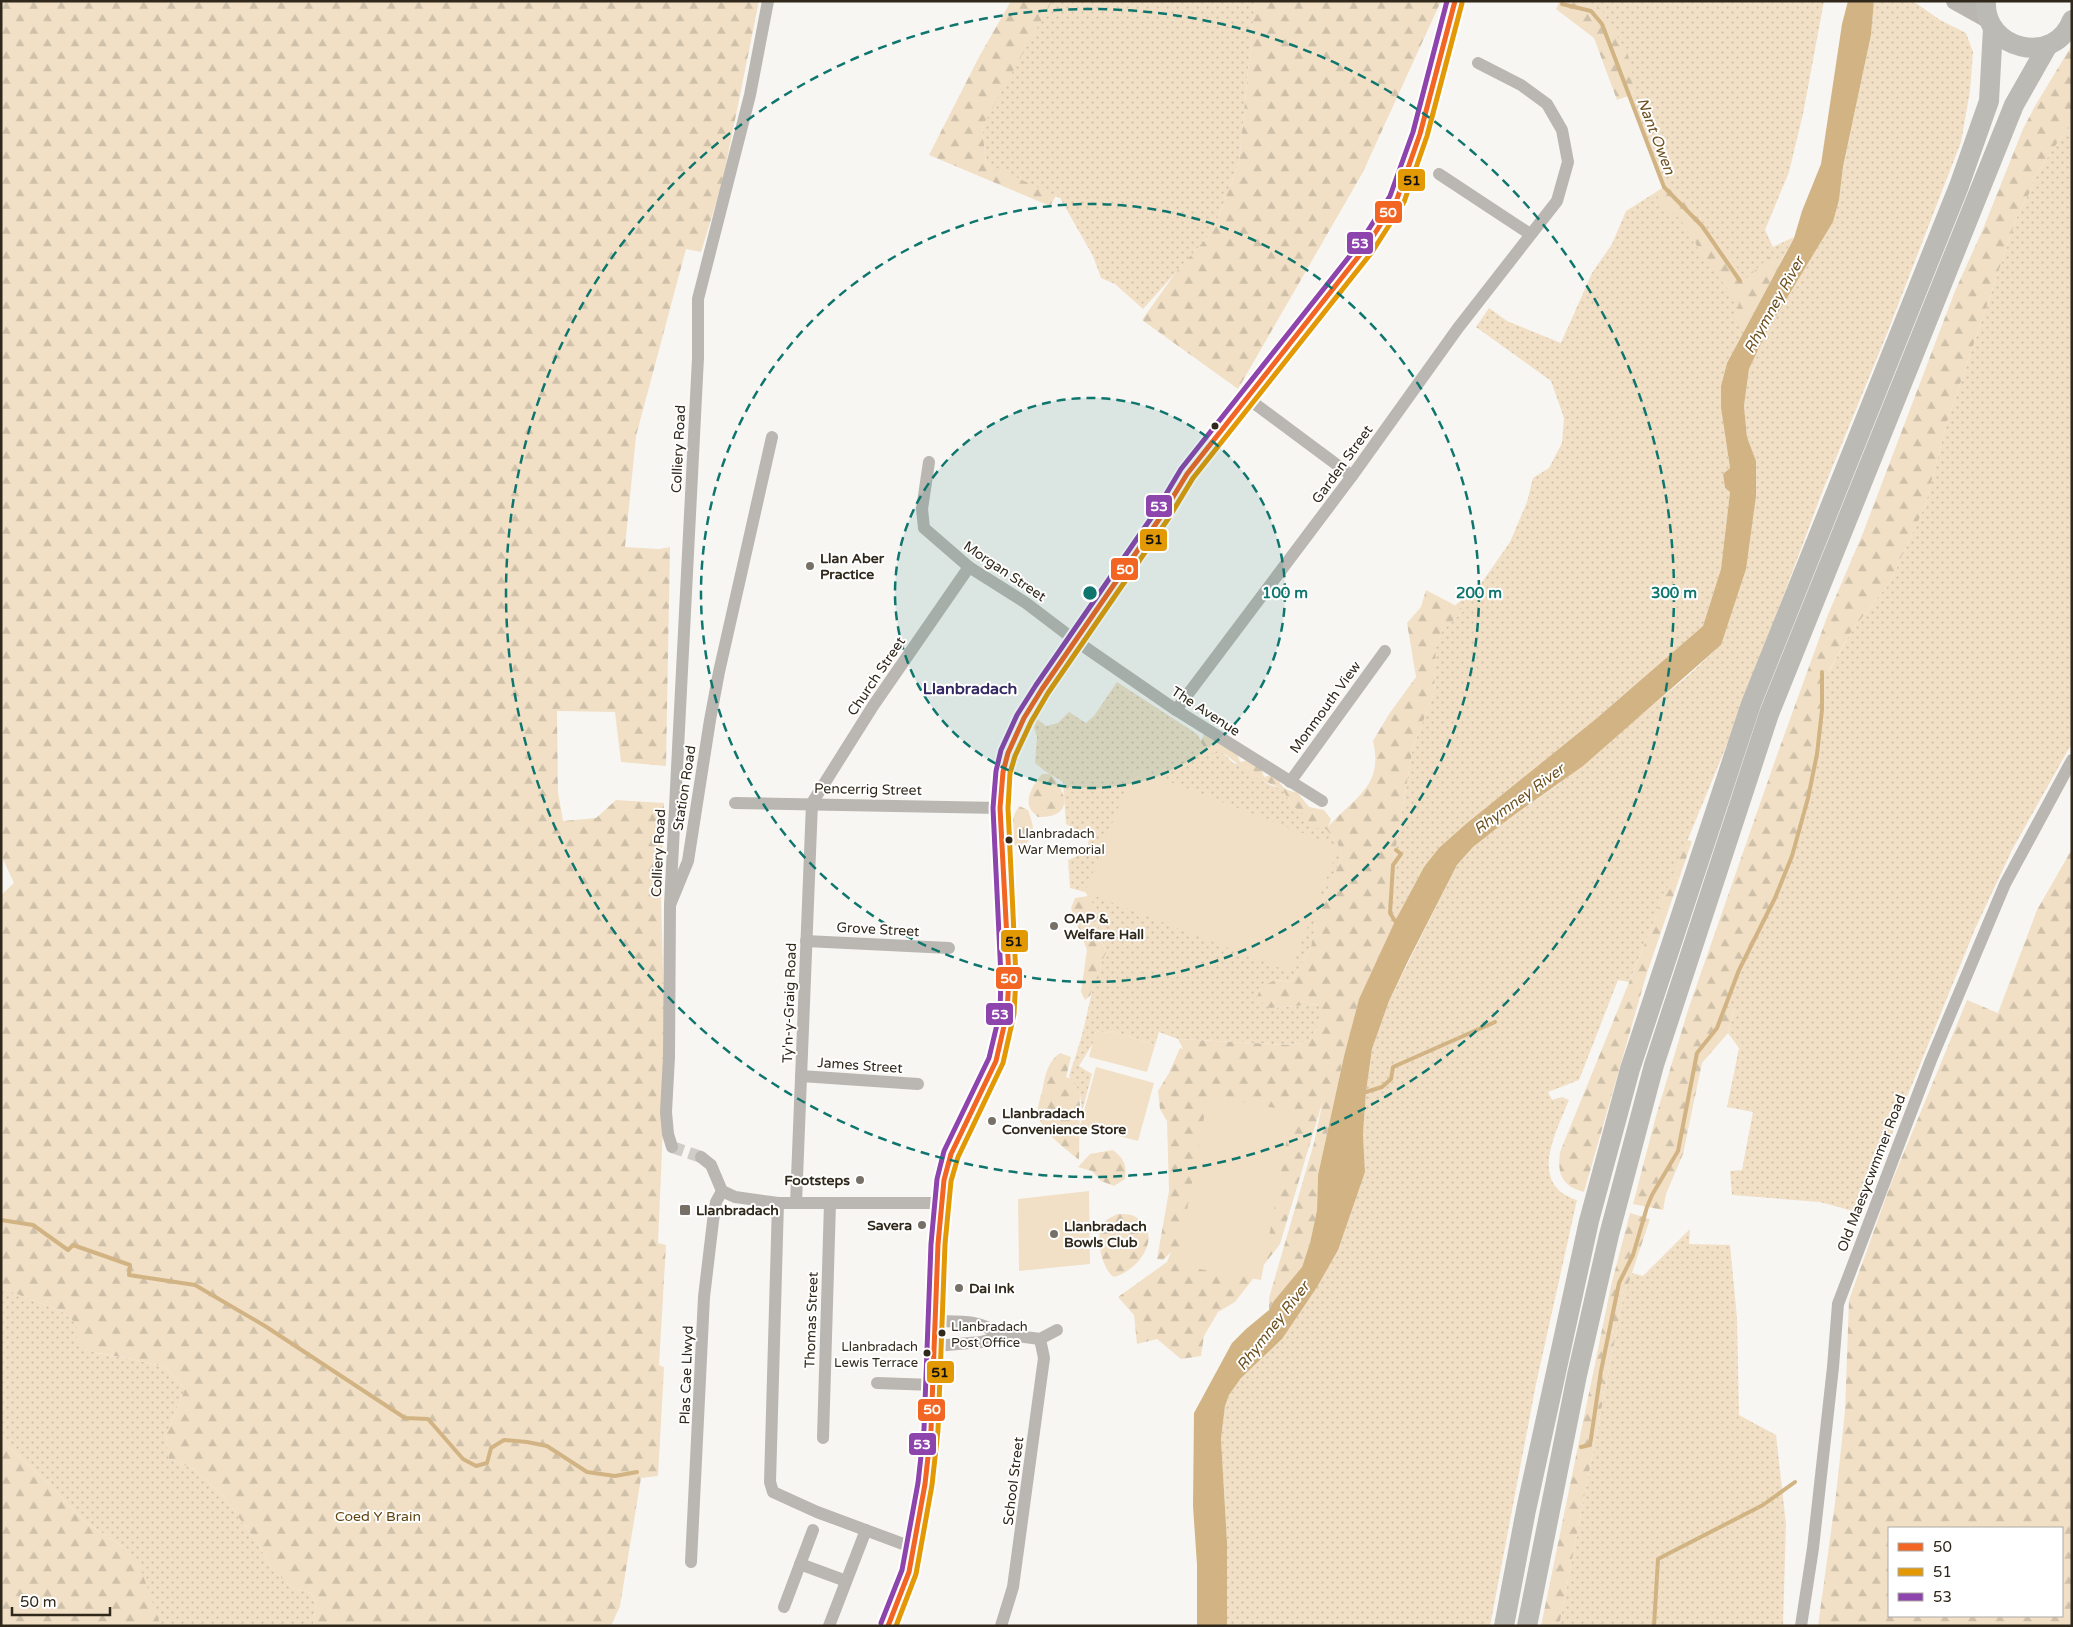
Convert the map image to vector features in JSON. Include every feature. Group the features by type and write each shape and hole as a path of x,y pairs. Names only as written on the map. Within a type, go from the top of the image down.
{"main road":[{"path":"1989,16 2001,37 2017,46 2036,49 2060,38 2070,26 2072,20"},
{"path":"1504,1626 1526,1510 1589,1222 1630,1068 1751,704 1955,195 1989,101 1989,16"},
{"path":"1527,1626 1576,1375 1609,1235 1654,1065 1769,714 2014,105 2048,45"}],"street":[{"name":"Colliery Road","path":"670,906 698,358 698,298 750,94 768,1"},
{"path":"888,1626 909,1572 927,1464 934,1385 940,1204 951,1154 996,1061 1007,1013 1009,977 1000,808 1003,772 1008,753 1024,718 1042,689 1187,474 1366,247 1397,199 1420,134 1455,1"},
{"path":"1955,1 1989,16"},
{"name":"Garden Street","path":"1176,710 1352,476 1458,328 1557,201 1568,162 1562,130 1547,104 1521,84 1478,63"},
{"path":"1439,174 1530,234"},
{"path":"1244,401 1352,476"},
{"name":"Station Road","path":"672,1146 668,1134 666,1112 669,1057 670,906 688,861 719,672 772,437"},
{"name":"Morgan Street","path":"930,462 922,509 924,528 968,567 1026,603 1076,641"},
{"name":"Church Street","path":"812,803 873,706 968,567"},
{"name":"The Avenue","path":"1076,641 1176,710 1322,802"},
{"name":"Monmouth View","path":"1290,782 1385,651"},
{"name":"Old Maesycwmmer Road","path":"1800,1626 1813,1548 1838,1304 1931,1060 2005,884 2072,760"},
{"name":"Pencerrig Street","path":"735,803 1000,808"},
{"name":"Ty'n-y-Graig Road","path":"796,1204 812,803"},
{"name":"Grove Street","path":"806,941 949,948"},
{"name":"James Street","path":"800,1076 918,1084"},
{"path":"701,1157 710,1165 722,1191 735,1196 796,1204 940,1204"},
{"name":"Plas Cae Llwyd","path":"691,1562 704,1297 716,1202 722,1191"},
{"path":"778,1203 770,1482 773,1492 784,1498 914,1548"},
{"name":"Thomas Street","path":"823,1438 830,1204"},
{"path":"936,1321 980,1324 990,1328 994,1333 1040,1339 1057,1330"},
{"path":"935,1346 981,1342 992,1339 994,1333"},
{"name":"School Street","path":"1001,1626 1013,1587 1044,1358 1040,1339"},
{"path":"877,1383 934,1385"},
{"path":"784,1607 812,1530"},
{"path":"829,1626 866,1530"},
{"path":"800,1564 846,1581"}],"green space":[{"name":"Coed Y Brain","path":"1,1 759,1 722,184 701,252 686,249 636,436 625,547 659,549 670,547 666,766 621,762 615,712 557,711 558,792 563,821 596,818 616,800 664,803 661,893 664,1014 663,1127 658,1243 666,1245 659,1365 664,1367 658,1476 641,1478 620,1606 611,1626 313,1626 316,1603 311,1593 293,1588 273,1571 258,1544 224,1497 194,1469 169,1459 166,1435 185,1389 165,1367 87,1351 77,1341 77,1324 61,1311 1,1288 1,895 14,883 1,855"},
{"path":"1011,1 1052,1 982,127 986,163 1056,196 1050,206 929,155 979,57"},
{"path":"1045,1 1255,1 1239,162 1213,231 1143,309 1115,284 1101,278 1093,256 1060,198 1025,185 986,163 982,127"},
{"path":"1255,1 1441,1 1363,172 1238,389 1142,320 1176,272 1213,231 1239,162"},
{"path":"1560,1 1579,1 1601,9 1627,51 1637,93 1617,100 1594,38 1556,9"},
{"path":"1561,1 1824,1 1803,114 1789,172 1765,230 1773,247 1794,237 1727,363 1721,386 1721,408 1730,468 1723,474 1725,488 1730,492 1721,569 1703,626 1597,718 1467,823 1424,867 1395,921 1390,913 1393,865 1413,747 1434,693 1436,647 1442,631 1463,611 1455,605 1478,588 1510,542 1527,502 1533,478 1549,468 1562,443 1564,418 1551,381 1476,327 1489,308 1507,321 1561,343 1592,273 1612,244 1626,211 1664,187 1602,24"},
{"path":"1874,1 1913,1 1940,20 1966,33 1973,52 1970,91 1961,142 1888,331 1823,490 1735,725 1629,982 1618,980 1579,1080 1548,1092 1552,1100 1562,1097 1569,1100 1549,1156 1549,1170 1553,1182 1562,1192 1577,1200 1536,1384 1490,1626 1227,1626 1227,1542 1221,1439 1225,1406 1229,1395 1241,1378 1282,1339 1365,1172 1363,1134 1372,1049 1389,1001 1457,865 1473,847 1560,783 1690,674 1721,645 1756,461 1747,437 1744,406 1749,369 1767,331 1833,222 1871,35"},
{"path":"2072,45 2072,121 2035,176 2031,190 2018,214 1946,425 1925,506 1890,582 1852,630 1828,672 1822,673 1818,742 1810,788 1799,833 1787,871 1746,956 1725,1009 1735,1007 1728,1033 1702,1063 1683,1154 1666,1194 1663,1210 1633,1204 1656,1116 1688,1010 1827,617 1863,533 1955,291 1983,229 2023,129"},
{"path":"2072,121 2072,743 2012,850 1975,929 1860,1213 1820,1202 1732,1195 1730,1171 1742,1170 1753,1112 1727,1107 1739,1048 1728,1033 1735,1008 1725,1010 1739,970 1774,900 1799,834 1818,742 1822,672 1829,671 1852,630 1890,582 1925,506 1946,425 2018,214 2031,190 2035,176"},
{"path":"1670,183 1746,279 1770,256 1779,266 1746,325 1735,322 1739,303 1701,255 1692,235 1678,217 1659,206 1657,192"},
{"path":"1426,590 1464,610 1442,631 1436,647 1434,693 1413,747 1393,865 1390,913 1395,921 1359,999 1344,1056 1318,1175 1317,1210 1310,1243 1302,1267 1273,1302 1269,1310 1269,1298 1314,1143 1323,1100 1280,1244 1235,1302 1218,1312 1204,1336 1201,1356 1181,1359 1157,1339 1137,1344 1134,1315 1118,1297 1167,1262 1171,1252 1163,1260 1157,1259 1169,1191 1167,1121 1160,1109 1158,1091 1169,1073 1180,1048 1183,1049 1178,1039 1291,1045 1308,1041 1320,1023 1320,1004 1270,1008 1256,999 1262,986 1276,980 1291,982 1311,947 1318,911 1342,857 1338,844 1326,829 1310,827 1305,815 1294,807 1282,789 1246,773 1238,764 1223,753 1208,753 1201,742 1204,733 1235,748 1240,762 1254,759 1262,770 1264,777 1275,774 1283,787 1297,792 1309,807 1324,810 1331,819 1328,827 1357,799 1370,781 1374,770 1375,757 1373,741 1389,714 1416,677 1407,623 1421,607"},
{"path":"1117,682 1197,734 1208,752 1223,753 1233,763 1238,764 1270,785 1282,789 1294,807 1326,829 1338,844 1342,857 1318,911 1311,947 1291,982 1276,980 1270,1008 1320,1004 1320,1023 1308,1041 1291,1045 1178,1039 1159,1032 1155,1045 1112,1031 1107,1033 1096,1031 1093,1043 1079,1066 1092,1074 1082,1112 1080,1094 1069,1076 1095,979 1106,953 1095,919 1097,910 1085,892 1070,888 1068,860 1087,852 1089,838 1066,824 1063,782 1035,763 1037,737 1034,727 1037,719 1046,726 1058,723 1069,712 1086,723 1094,716"},
{"path":"1134,768 1339,847 1290,972 1085,892"},
{"path":"1042,774 1050,774 1061,789 1064,803 1062,809 1057,814 1038,817 1031,809 1029,799 1034,785"},
{"path":"1019,806 1028,810 1033,825 1031,836 1025,846 1015,846 1012,835 1012,821"},
{"path":"1687,840 1692,841 1646,976 1584,1192 1566,1183 1560,1173 1560,1152"},
{"path":"2072,849 2072,1626 1818,1626 1836,1495 1845,1411 1849,1300 1890,1186 1967,1000 1998,1013 2037,910"},
{"path":"1088,896 1097,910 1095,919 1106,953 1090,996 1085,1000 1081,992 1087,950 1071,908 1075,898"},
{"path":"1096,1031 1107,1033 1112,1031 1155,1045 1147,1072 1089,1057"},
{"path":"1060,1053 1071,1057 1066,1077 1073,1079 1080,1094 1079,1160 1053,1138 1039,1117 1038,1110 1046,1072 1050,1063"},
{"path":"1096,1067 1154,1083 1138,1141 1080,1126"},
{"path":"1208,1096 1292,1111 1261,1280 1177,1265"},
{"path":"1113,1150 1120,1156 1126,1169 1125,1179 1114,1186 1101,1181 1092,1171 1078,1167 1090,1154"},
{"name":"Llanbradach Bowls Club","path":"1089,1191 1090,1264 1019,1271 1018,1199"},
{"path":"1630,1213 1650,1219 1622,1303 1559,1626 1541,1626 1611,1286"},
{"path":"1118,1214 1132,1215 1143,1223 1148,1232 1148,1241 1140,1260 1123,1273 1114,1277 1103,1261 1099,1238 1103,1223"},
{"path":"1690,1229 1689,1244 1730,1245 1737,1318 1739,1415 1776,1435 1786,1524 1783,1626 1559,1626 1622,1303 1632,1273 1643,1276"},
{"path":"1,1288 61,1311 77,1324 77,1341 97,1353 165,1367 185,1389 166,1435 169,1459 194,1469 224,1497 258,1544 273,1571 293,1588 311,1593 316,1603 313,1626 161,1626 128,1550 84,1521 48,1483 1,1440"},
{"path":"1,1440 48,1483 84,1521 128,1550 139,1564 161,1626 1,1626"}],"water":[{"name":"Rhymney River","path":"1848,1 1874,1 1871,35 1843,167 1839,200 1833,222 1767,331 1749,369 1744,406 1747,437 1756,461 1756,496 1746,569 1721,645 1583,766 1473,847 1457,865 1389,1001 1372,1049 1363,1134 1365,1172 1338,1250 1317,1287 1282,1339 1241,1378 1229,1395 1225,1406 1221,1439 1227,1542 1227,1626 1197,1626 1197,1565 1193,1506 1194,1413 1232,1343 1269,1310 1273,1302 1302,1267 1310,1243 1317,1210 1318,1175 1344,1056 1359,999 1395,921 1424,867 1439,848 1467,823 1597,718 1703,626 1721,569 1730,492 1725,488 1723,474 1730,468 1721,408 1721,386 1727,363 1794,238 1802,211 1821,164 1842,24"}],"waterway":[{"name":"Nant Owen","path":"1562,4 1591,11 1602,24 1664,187 1702,226 1740,281"},
{"path":"1581,1447 1590,1445 1601,1371 1619,1283 1633,1255 1652,1195 1678,1151 1697,1053 1717,1028 1739,970 1775,898 1792,856 1808,798 1817,754 1822,710 1822,672"},
{"path":"1395,921 1390,913 1393,865 1401,854 1396,850"},
{"path":"1366,1092 1382,1087 1391,1079 1393,1067 1495,1022"},
{"path":"1,1220 33,1225 68,1250 73,1245 130,1265 129,1275 195,1285 265,1326 405,1418 428,1419 463,1459 476,1466 487,1463 491,1448 504,1440 547,1446 587,1472 615,1476 637,1472"},
{"path":"1654,1626 1658,1559 1763,1505 1795,1482"}],"tunnel":[{"path":"672,1147 701,1157"}],"transit line":[{"name":"53","path":"881,1623 902,1570 918,1483 924,1429 931,1244 937,1179 944,1151 989,1058 1000,1012 1001,977 993,808 996,771 1001,750 1017,715 1036,685 1156,511 1181,469 1360,243 1390,196 1413,132 1447,1"},
{"name":"50","path":"888,1626 909,1572 925,1484 931,1430 938,1244 944,1180 951,1154 996,1061 1007,1013 1009,977 1000,808 1003,772 1008,753 1024,718 1042,689 1162,515 1187,474 1366,247 1397,199 1420,134 1455,1"},
{"name":"51","path":"896,1626 916,1574 932,1485 938,1430 945,1244 951,1181 958,1157 1003,1063 1014,1014 1016,977 1008,808 1010,773 1015,756 1031,722 1048,693 1168,519 1193,478 1372,252 1404,202 1427,136 1462,3"}],"place":[{"name":"Llan Aber Practice","path":"810,566"},
{"name":"Llanbradach War Memorial","path":"1009,840"},
{"name":"OAP & Welfare Hall","path":"1054,926"},
{"name":"Llanbradach Convenience Store","path":"992,1121"},
{"name":"Footsteps","path":"860,1180"},
{"name":"Llanbradach","path":"685,1210"},
{"name":"Savera","path":"922,1225"},
{"name":"Llanbradach Bowls Club","path":"1054,1234"},
{"name":"Dai Ink","path":"959,1288"},
{"name":"Llanbradach Post Office","path":"942,1333"},
{"name":"Llanbradach Lewis Terrace","path":"927,1353"}],"district":[{"name":"Llanbradach","path":"970,688"}]}
